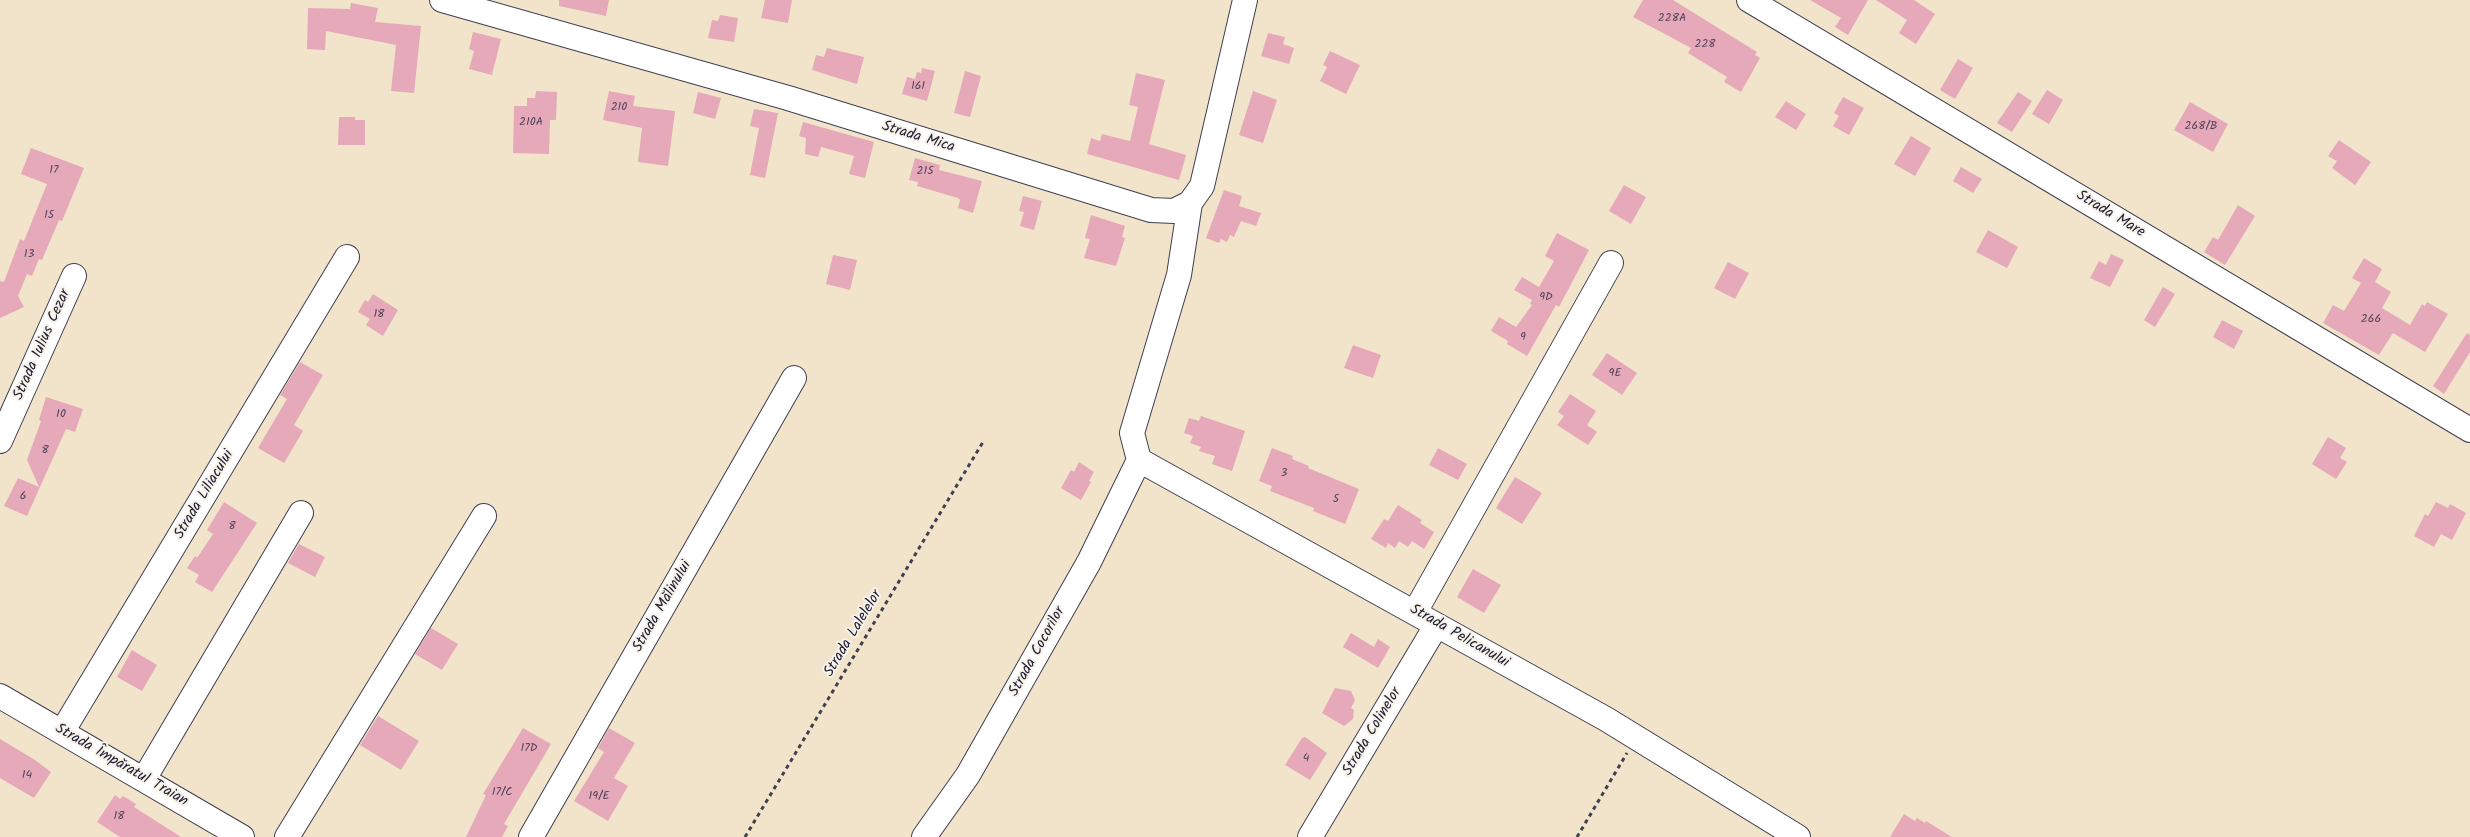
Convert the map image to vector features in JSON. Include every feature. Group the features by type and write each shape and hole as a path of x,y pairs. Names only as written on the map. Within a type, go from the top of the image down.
{"street":[{"name":"Strada Mica","path":"442,0 788,98 1151,210 1174,211 1190,203"},
{"path":"1139,460 1132,432 1179,276 1190,203 1202,186 1245,0"},
{"name":"Strada Mare","path":"1760,3 2470,430"},
{"name":"Strada Liliacului","path":"62,732 347,257"},
{"path":"1415,612 1611,263"},
{"name":"Strada Iulius Cezar","path":"0,441 74,276"},
{"name":"Strada Mălinului","path":"531,837 794,378"},
{"name":"Strada Pelicanului","path":"1139,460 1415,612 1436,626 1636,738 1765,829 1798,837"},
{"name":"Strada Cocorilor","path":"924,837 968,775 1089,562 1139,460"},
{"path":"144,779 301,513"},
{"path":"287,837 484,516"},
{"name":"Strada Colinelor","path":"1310,837 1436,626"},
{"name":"Strada Împăratul Traian","path":"0,696 242,837"}],"path":[{"name":"Strada Lalelelor","path":"745,837 983,442"},
{"path":"1577,837 1636,738"}],"building":[{"path":"559,0 609,0 606,16 559,6"},
{"path":"765,0 792,0 788,23 761,18"},
{"path":"1643,0 1673,0 1757,52 1755,55 1760,58 1741,92 1724,82 1727,77 1688,53 1691,48 1633,17"},
{"path":"1810,0 1868,0 1848,35 1835,27 1841,18"},
{"path":"1876,0 1914,0 1935,14 1916,44 1899,33 1907,20"},
{"path":"351,3 378,8 375,22 421,26 414,93 391,91 396,45 326,31 325,50 307,49 308,8 350,9"},
{"path":"720,15 738,18 734,42 708,38 712,20 718,21"},
{"path":"473,32 501,39 492,75 469,69 474,51 469,49"},
{"path":"1268,33 1285,37 1283,44 1294,48 1289,64 1261,56"},
{"path":"827,48 864,57 857,84 812,70 816,55 824,57"},
{"path":"1330,51 1360,65 1346,94 1320,81 1327,67 1323,65"},
{"path":"1958,59 1973,68 1955,99 1940,90"},
{"path":"922,68 935,71 927,101 902,94 907,77 915,79 917,72 921,73"},
{"path":"965,71 981,76 970,117 954,113"},
{"path":"1136,73 1165,80 1149,144 1186,155 1179,180 1087,154 1091,138 1100,141 1102,134 1130,141 1138,107 1129,105"},
{"path":"2047,90 2063,100 2049,124 2032,114"},
{"path":"536,91 557,92 556,120 550,120 549,154 513,153 514,106 527,106 527,98 535,98"},
{"path":"609,91 635,96 633,106 675,111 668,166 638,162 642,128 603,120"},
{"path":"1253,91 1277,100 1263,143 1239,135"},
{"path":"698,92 721,98 715,119 693,113"},
{"path":"2018,92 2032,101 2012,132 1997,123"},
{"path":"1843,97 1864,108 1849,135 1833,126 1839,116 1834,113"},
{"path":"1786,101 1806,114 1796,130 1775,117"},
{"path":"2190,102 2228,124 2213,152 2174,130"},
{"path":"754,109 778,113 765,178 750,175 759,128 750,126"},
{"path":"339,117 355,117 355,120 365,120 365,145 338,145"},
{"path":"803,122 874,142 865,178 849,174 854,156 821,147 818,157 805,154 806,138 799,136"},
{"path":"1911,136 1931,148 1915,176 1894,164"},
{"path":"2339,140 2371,162 2355,185 2332,168 2337,161 2328,156"},
{"path":"31,148 84,168 62,221 59,220 42,260 39,259 32,276 27,274 18,296 24,307 0,318 0,281 4,282 20,239 24,241 47,184 21,174"},
{"path":"915,158 940,165 939,170 982,181 973,213 958,208 960,200 958,198 917,186 918,182 909,180"},
{"path":"1961,167 1982,179 1973,193 1953,181"},
{"path":"1624,185 1646,197 1631,224 1609,211"},
{"path":"1224,190 1242,196 1239,206 1261,213 1256,226 1241,221 1234,237 1230,235 1227,242 1221,239 1219,243 1206,238"},
{"path":"1023,196 1042,201 1034,230 1020,226 1024,212 1019,211"},
{"path":"2238,205 2255,216 2225,265 2204,252 2213,237 2218,240"},
{"path":"1091,215 1125,226 1122,237 1125,238 1116,266 1084,258 1090,239 1085,238"},
{"path":"1988,230 2018,247 2007,268 1976,252"},
{"path":"1557,233 1589,250 1559,307 1556,305 1527,356 1507,344 1508,341 1491,331 1499,317 1516,327 1532,305 1530,304 1532,300 1514,290 1522,277 1539,287 1554,261 1545,256"},
{"path":"2111,254 2124,260 2110,287 2090,278 2099,261 2106,265"},
{"path":"833,255 857,260 850,290 826,284"},
{"path":"2364,258 2382,269 2375,282 2391,292 2382,308 2410,325 2422,304 2425,306 2427,302 2448,314 2425,352 2393,333 2379,355 2323,323 2333,305 2344,311 2361,283 2352,278"},
{"path":"1728,262 1749,273 1735,299 1714,288"},
{"path":"2163,287 2175,294 2155,327 2144,320"},
{"path":"373,294 398,310 383,336 366,325 370,319 358,312 365,300 368,302"},
{"path":"2222,320 2243,331 2234,349 2213,337"},
{"path":"2467,333 2470,335 2470,352 2444,394 2433,386"},
{"path":"1353,345 1381,355 1373,378 1344,368"},
{"path":"1607,353 1637,373 1622,395 1592,375"},
{"path":"300,362 323,375 294,425 303,431 284,463 258,448 287,399 280,395"},
{"path":"1570,394 1596,411 1587,425 1597,432 1588,445 1557,425 1564,416 1558,412"},
{"path":"46,397 83,409 75,432 66,429 27,516 4,506 18,478 39,487 27,460 41,421 39,420"},
{"path":"1201,416 1245,431 1232,471 1212,464 1215,456 1199,451 1201,447 1190,443 1193,436 1184,433 1189,418 1199,421"},
{"path":"2328,437 2346,448 2340,458 2347,462 2336,479 2312,464"},
{"path":"1272,448 1293,456 1292,459 1309,466 1308,468 1359,489 1345,524 1313,511 1314,508 1270,491 1272,486 1259,481"},
{"path":"1438,448 1467,464 1458,480 1429,465"},
{"path":"1079,462 1094,472 1081,500 1061,488 1071,470 1074,472"},
{"path":"1515,477 1542,493 1522,524 1496,508"},
{"path":"224,502 257,523 212,592 195,582 199,575 187,568 195,556 197,558 213,534 207,530"},
{"path":"2436,502 2448,508 2450,504 2466,513 2452,540 2441,534 2434,547 2414,536 2425,514 2428,516"},
{"path":"1398,505 1422,520 1420,523 1434,532 1424,549 1412,541 1408,547 1399,541 1395,548 1388,543 1386,548 1371,539 1384,519 1388,521"},
{"path":"299,544 325,557 315,577 288,563"},
{"path":"1473,569 1501,585 1484,613 1457,597"},
{"path":"431,628 458,644 442,670 415,654"},
{"path":"1351,633 1374,647 1378,639 1390,647 1378,668 1343,647"},
{"path":"132,650 157,665 142,691 117,677"},
{"path":"1335,688 1351,691 1355,700 1351,708 1354,710 1353,719 1344,726 1322,713"},
{"path":"378,716 419,741 401,770 360,745"},
{"path":"523,728 551,744 504,824 508,826 502,837 466,837 486,795 483,794"},
{"path":"609,728 635,743 614,778 628,786 608,821 574,801 604,752 598,748"},
{"path":"1305,737 1327,753 1310,780 1285,765 1302,738"},
{"path":"0,739 51,772 34,798 0,778"},
{"path":"115,795 120,799 123,796 136,804 134,807 181,837 120,837 97,822"},
{"path":"1904,814 1915,821 1917,818 1925,823 1926,821 1952,837 1890,837"}]}
